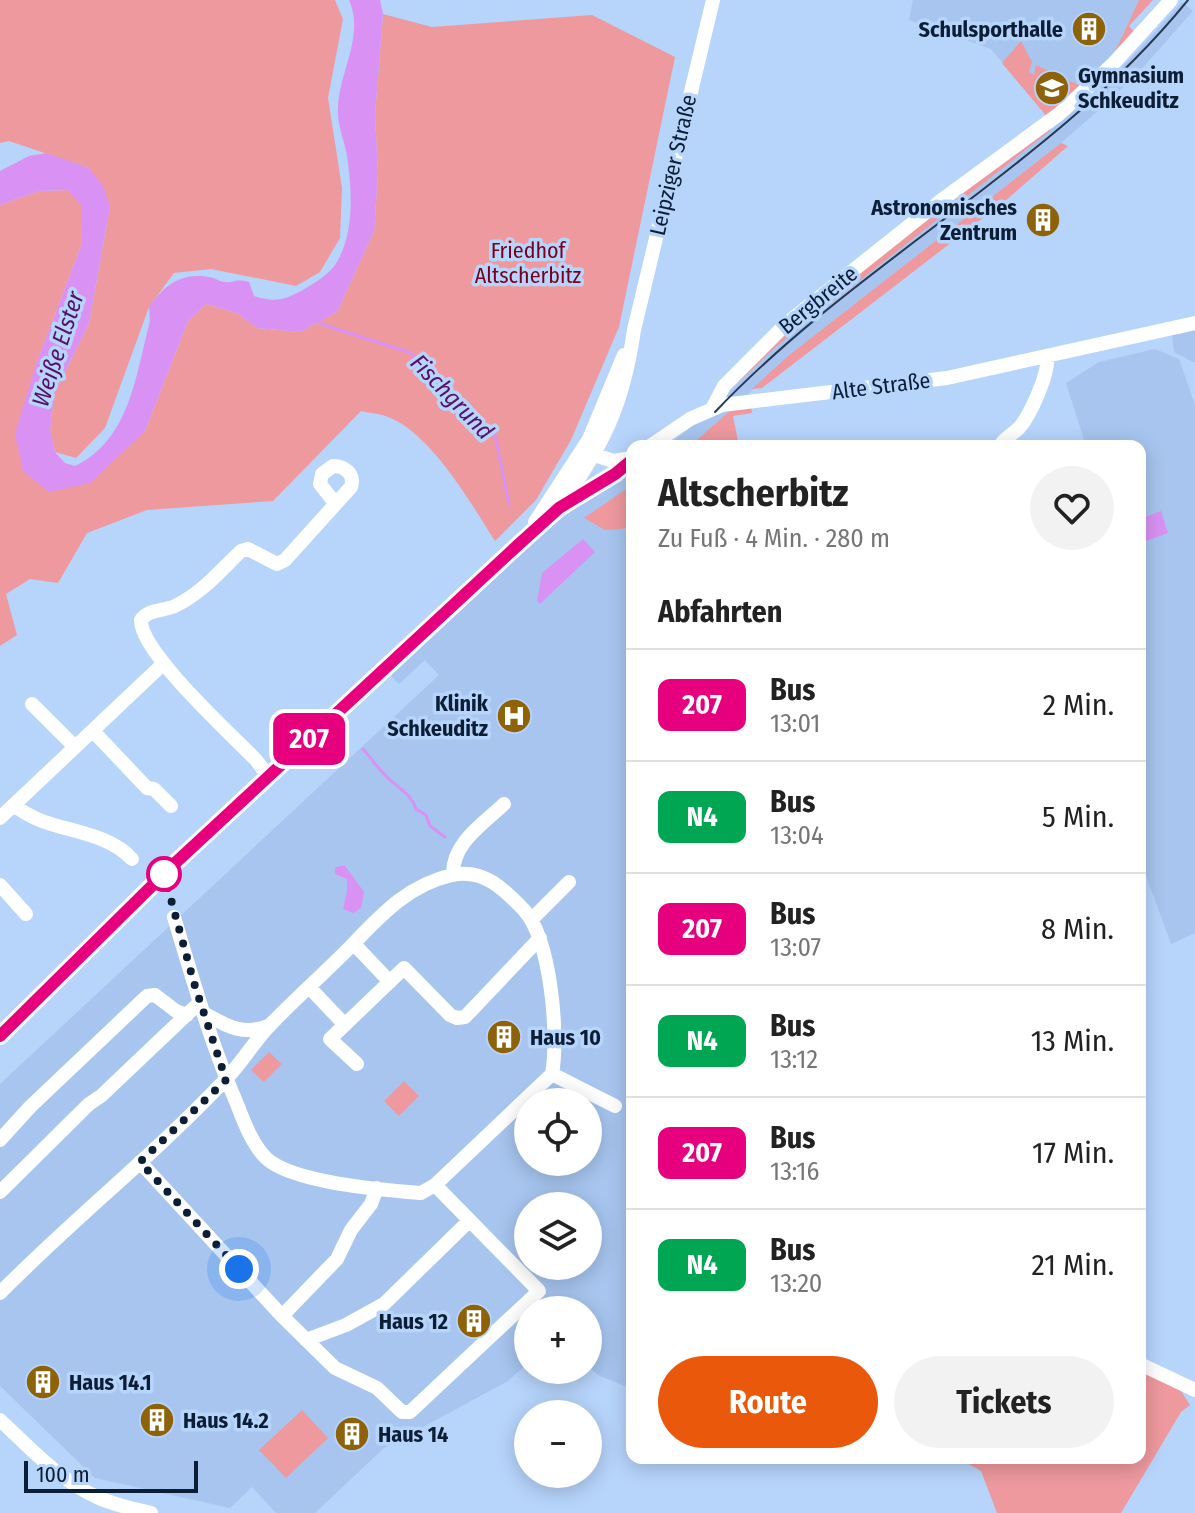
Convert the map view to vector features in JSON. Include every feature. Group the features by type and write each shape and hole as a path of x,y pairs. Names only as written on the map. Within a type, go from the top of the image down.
{"street":[{"name":"Leipziger Straße","path":"559,508 589,453 607,432 629,367 634,330 713,0"},
{"name":"Bergbreite","path":"659,440 713,407 724,386 787,323 939,202 1059,114 1113,64 1171,0"},
{"name":"Alte Straße","path":"713,407 947,378 1195,323"},
{"name":"Leipziger Straße","path":"589,453 634,330"},
{"path":"1004,440 1023,422 1047,374 1047,356"},
{"path":"589,453 626,460"},
{"name":"Leipziger Straße","path":"0,1036 78,962 113,923 518,545 559,508 626,464"},
{"name":"Leipziger Straße","path":"518,545 578,471"},
{"path":"578,471 604,480"},
{"path":"269,777 163,664 142,633 141,620 147,614 172,607 197,593 241,551 248,549 277,564 285,560 335,503"},
{"path":"0,818 163,664"},
{"path":"32,704 75,747"},
{"path":"93,731 147,788 154,789 171,806"},
{"path":"453,875 452,863 457,850 504,804"},
{"path":"14,805 38,820 113,843 132,859"},
{"path":"2,1288 226,1080 269,1026 354,944 385,909 416,888 453,875 475,875 490,880 506,891 532,919 540,938 551,993 552,1074 435,1185 421,1193 301,1175 267,1158 249,1134 226,1080 174,917"},
{"path":"532,919 569,882"},
{"path":"0,885 26,914"},
{"path":"357,1064 330,1039 404,968 450,1015 465,1017 540,938"},
{"path":"354,944 390,982"},
{"path":"309,987 345,1025"},
{"path":"0,1140 30,1107 147,996 155,995 176,1011 187,1015"},
{"path":"0,1192 89,1104 187,1015 202,1008"},
{"path":"202,1008 242,1032 254,1032 269,1026"},
{"path":"552,1074 615,1106"},
{"path":"140,1162 282,1316 335,1368 368,1383 402,1412 410,1412 539,1291 435,1185"},
{"path":"282,1316 337,1259 351,1230 371,1204 377,1188"},
{"path":"306,1340 354,1322 384,1304 469,1221"},
{"path":"1146,1367 1195,1390"},
{"path":"0,1420 76,1487 99,1498 151,1513"}],"shaded area":[{"name":"Gymnasium Schkeuditz","path":"913,0 1139,0 1112,58 1049,117 991,49 909,20"},
{"path":"1182,2 1193,11 1139,72 1061,143 788,356 698,440 675,440 703,418 777,345 1076,110 1129,60"},
{"path":"1195,330 1195,363 1174,352 1172,334"},
{"path":"1155,349 1179,359 1195,405 1195,933 1171,944 1146,875 1146,440 1084,440 1066,383 1099,362"},
{"path":"626,473 626,1387 602,1377 602,1296 514,1296 514,1376 384,1448 315,1513 276,1513 252,1487 230,1508 95,1478 0,1386 0,1084 439,675 425,660 399,684 391,676 542,532"}],"green space":[{"path":"0,0 335,0 343,19 328,98 342,188 340,238 320,272 296,286 211,269 174,273 149,307 105,428 76,458 55,452 50,430 54,394 89,323 110,206 89,168 9,141 0,143"},
{"path":"1139,0 1153,0 1129,26 1135,33 1112,58"},
{"name":"Friedhof Altscherbitz","path":"383,14 432,27 592,15 675,57 619,327 571,440 536,500 495,541 450,472 422,440 391,418 361,411 273,501 147,510 87,533 58,583 30,579 6,594 17,635 0,646 0,205 39,191 67,190 83,206 81,246 35,367 49,491 145,431 188,321 206,304 237,313 257,328 300,332 337,312 374,231 378,173 375,115"},
{"path":"1021,41 1032,62 1029,72 1034,75 1036,65 1081,86 1048,118 1002,63"},
{"path":"1049,129 778,345 728,392 753,360 780,334"},
{"path":"1061,143 1068,146 1004,202 762,388 752,389 788,356"},
{"path":"751,406 752,413 733,416 738,440 697,440 732,409"},
{"path":"626,489 626,528 605,530 584,518"},
{"path":"269,1052 282,1064 264,1082 251,1070"},
{"path":"404,1081 419,1096 399,1116 384,1101"},
{"path":"1146,1374 1181,1391 1190,1405 1181,1412 1121,1513 997,1513 981,1471 969,1464 1146,1464"},
{"path":"302,1410 328,1438 286,1478 259,1450"}],"water":[{"name":"Weiße Elster","path":"349,0 380,0 383,14 375,115 378,173 374,231 337,312 300,332 257,328 237,313 206,304 188,321 145,431 90,483 49,492 23,471 15,434 35,367 81,246 82,206 67,190 39,191 0,205 0,171 29,156 47,153 89,168 103,186 110,206 89,323 54,394 50,430 55,452 65,463 75,466 108,440 119,423 135,383 150,321 149,307 168,286 184,278 202,276 223,282 249,282 254,296 280,299 314,283 335,265 346,240 351,198 347,156 338,114 339,94 353,40 353,13"},
{"path":"1161,511 1168,533 1146,541 1146,517"},
{"path":"583,539 595,552 540,604 537,601 542,573"},
{"path":"345,866 364,892 361,908 353,913 343,909 347,879 335,874 335,868"}],"waterway":[{"name":"Fischgrund","path":"318,321 411,353 449,397 470,410 495,435 509,504"},
{"path":"363,749 385,775 407,794 416,809 426,815 430,826 445,837"}],"tram line":[{"path":"715,412 771,357 831,307 1078,112 1135,59 1188,0"}],"bus line":[{"name":"207","path":"0,1036 172,866 518,545 559,508 626,465"}],"place":[{"name":"Schulsporthalle","path":"1089,29"},
{"name":"Gymnasium Schkeuditz","path":"1052,88"},
{"name":"Astronomisches Zentrum","path":"1043,220"},
{"name":"Klinik Schkeuditz","path":"514,716"},
{"name":"Haus 10","path":"504,1037"},
{"name":"Haus 12","path":"474,1321"},
{"name":"Haus 14.1","path":"43,1382"},
{"name":"Haus 14.2","path":"157,1420"},
{"name":"Haus 14","path":"352,1434"}],"route":[{"path":"164,874 174,917 226,1080 140,1162 239,1269"}]}
